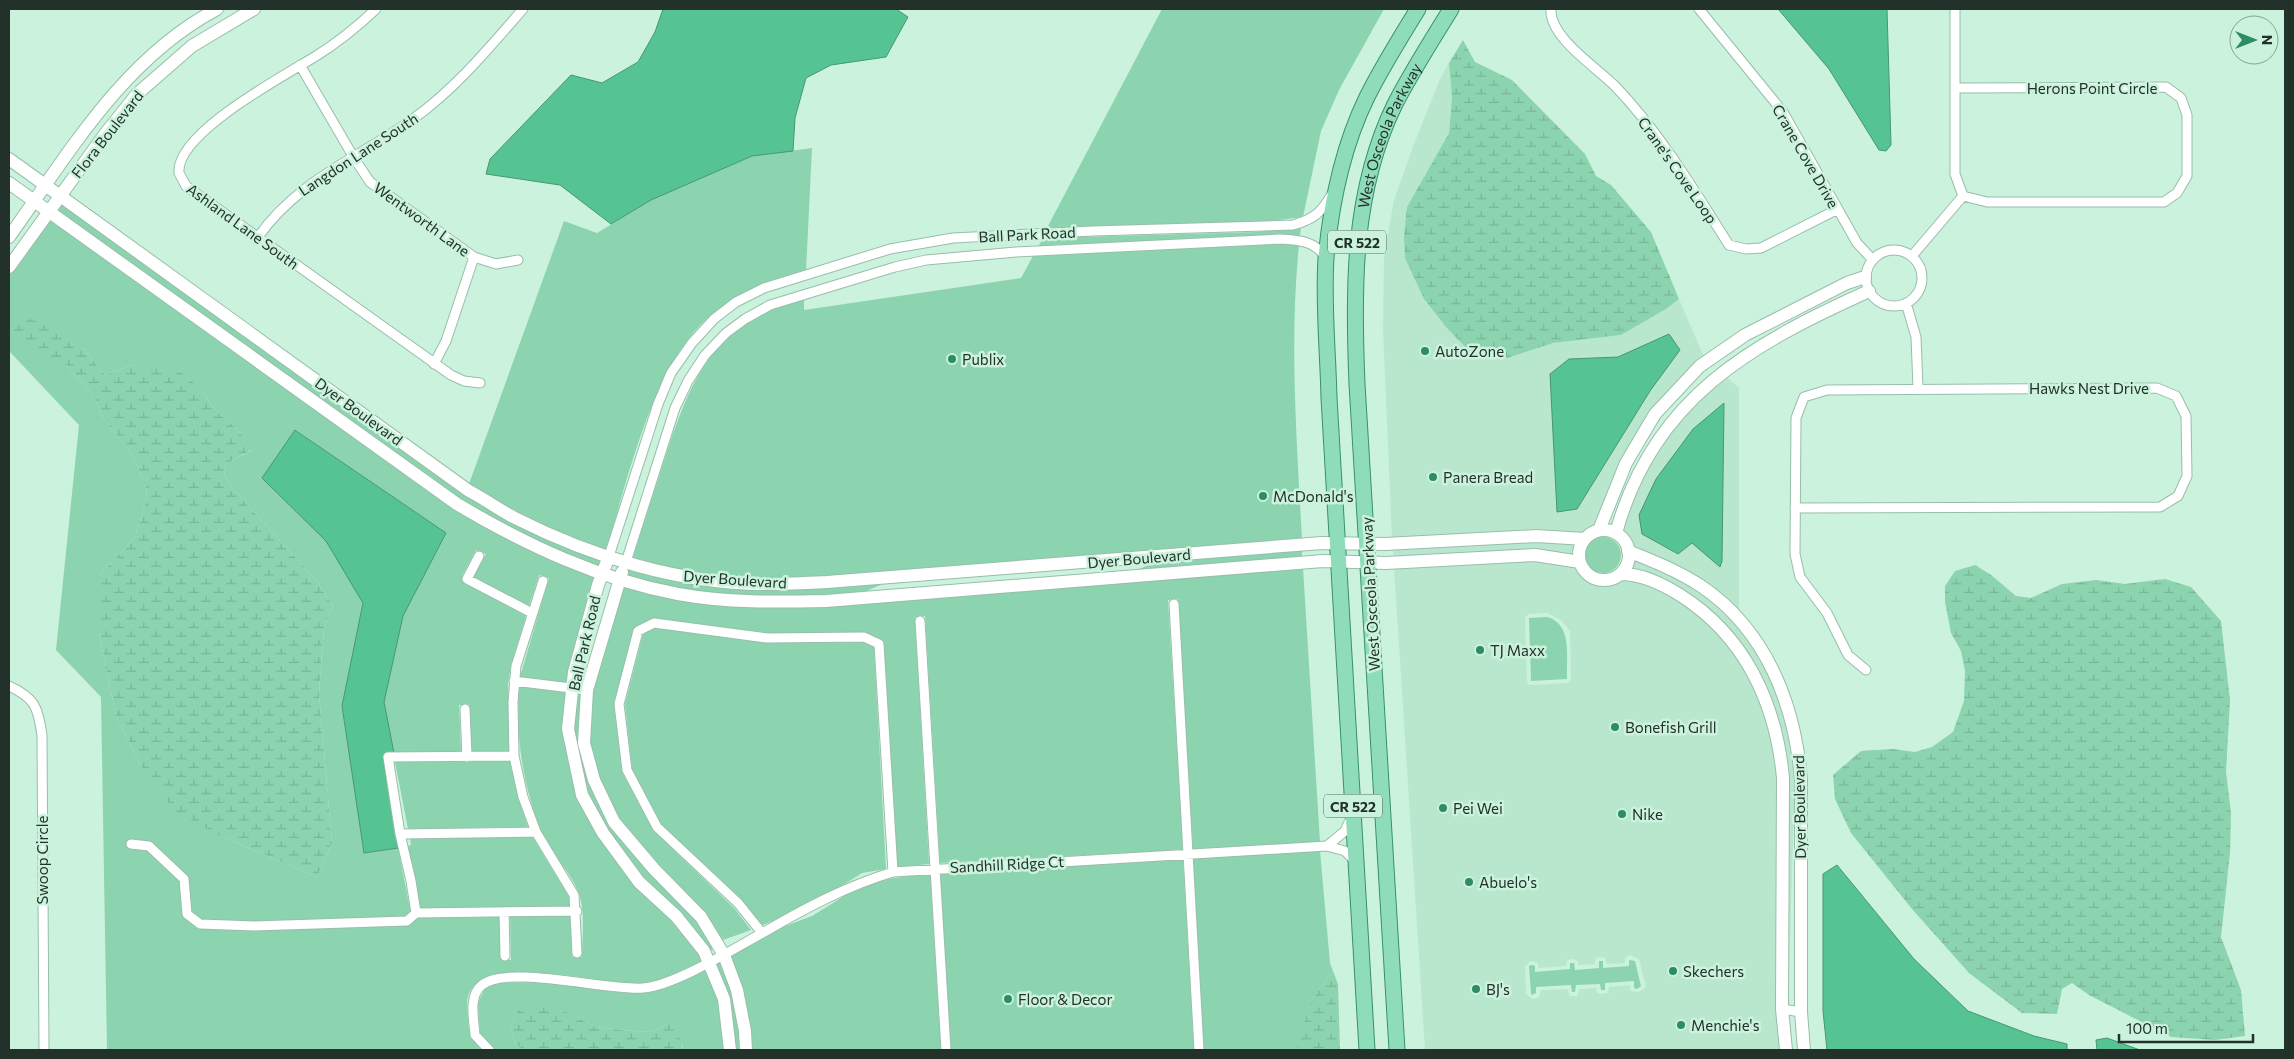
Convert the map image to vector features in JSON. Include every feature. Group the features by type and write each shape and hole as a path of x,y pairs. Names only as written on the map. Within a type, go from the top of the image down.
{"main road":[{"name":"West Osceola Parkway","path":"1366,1050 1329,398 1325,293 1326,258 1344,158 1366,99 1418,9"},
{"name":"West Osceola Parkway","path":"1397,1050 1356,370 1354,288 1357,241 1366,186 1389,120 1415,68 1451,9"}],"street":[{"name":"Flora Boulevard","path":"9,237 86,129 126,79 169,41 217,9"},
{"name":"Flora Boulevard","path":"9,267 120,114 149,82 192,46 254,9"},
{"name":"Ashland Lane South","path":"376,9 335,43 252,93 226,112 183,155 178,168 180,177 186,186 434,364 457,379 480,382"},
{"name":"Langdon Lane South","path":"258,237 280,210 300,191 399,129 437,100 466,74 523,9"},
{"name":"Crane's Cove Loop","path":"1551,9 1550,16 1558,32 1615,86 1650,127 1729,245 1746,249 1762,248 1838,209"},
{"name":"Crane Cove Drive","path":"1699,9 1783,112 1858,243 1872,259"},
{"path":"1912,256 1963,196 1955,174 1954,9"},
{"name":"Wentworth Lane","path":"300,65 354,158 378,188 474,257 496,264 518,260"},
{"name":"Herons Point Circle","path":"1955,88 2166,87 2181,98 2187,115 2186,176 2177,193 2164,202 1988,202 1963,196"},
{"name":"Dyer Boulevard","path":"9,159 470,491 522,521 560,539 626,562 670,574 765,584 827,582 1338,544 1536,536 1585,539"},
{"name":"Dyer Boulevard","path":"9,182 457,504 508,534 554,556 619,579 678,594 722,600 771,602 860,598 1339,562 1535,555 1580,562"},
{"name":"Ball Park Road","path":"730,1050 724,999 704,951 676,916 634,875 603,833 582,794 568,729 574,672 603,574 648,436 671,373 692,343 714,319 736,302 764,288 890,249 953,238 1017,234 1293,225 1310,220 1317,214 1338,184"},
{"name":"Ball Park Road","path":"746,1050 746,1031 737,990 724,955 701,917 654,869 614,822 594,780 584,743 587,690 619,579 675,408 688,381 705,354 726,333 745,319 784,300 895,267 926,260 1016,252 1280,239 1314,244 1326,258"},
{"path":"1892,249 1903,251 1912,256 1919,265 1922,276 1920,287 1915,296 1906,303 1889,306 1881,303 1869,291 1866,277 1872,259 1881,252 1892,249"},
{"path":"434,364 446,341 474,257"},
{"path":"1599,530 1616,533 1622,538 1628,551 1628,560 1620,574 1605,580 1591,577 1584,571 1580,562 1580,546 1585,539 1599,530 1626,463 1655,414 1700,366 1745,334 1847,283 1866,277"},
{"path":"1616,533 1638,472 1658,438 1697,392 1744,356 1869,291"},
{"path":"1906,303 1916,337 1918,388"},
{"path":"714,319 726,333"},
{"name":"Hawks Nest Drive","path":"2156,388 2176,396 2186,416 2187,476 2178,496 2160,507 1796,508 1796,418 1804,397 1826,390 2156,388"},
{"path":"648,436 665,441"},
{"path":"1796,508 1795,554 1800,577 1827,613 1848,655 1866,670"},
{"name":"Dyer Boulevard","path":"1628,551 1681,574 1702,586 1732,613 1761,649 1778,680 1792,719 1799,751 1801,780 1801,1012 1804,1050"},
{"path":"479,556 467,578 532,614"},
{"path":"1038,584 1046,572 1136,566 1153,558"},
{"path":"860,598 884,589 997,580 1019,568"},
{"name":"Dyer Boulevard","path":"1620,574 1642,576 1672,590 1697,606 1725,632 1746,658 1764,693 1778,740 1782,778 1782,1009 1786,1050"},
{"path":"542,581 516,666 514,680 514,756 523,797 536,832 574,895 577,912 577,953"},
{"path":"1174,604 1199,1050"},
{"path":"920,621 946,1050"},
{"path":"762,933 738,903 657,827 627,770 619,704 638,631 654,623 768,638 864,637 879,644 893,872"},
{"path":"514,680 587,690"},
{"name":"Swoop Circle","path":"9,686 32,700 39,713 42,735 44,1050"},
{"path":"465,709 467,757"},
{"path":"416,913 400,834 388,757 514,756"},
{"path":"1327,846 1346,831 1353,811"},
{"path":"400,834 536,832"},
{"path":"131,844 149,846 177,870 184,879 187,914 200,924 254,926 378,923 407,921 416,913 577,912"},
{"path":"1327,846 1345,851 1356,863"},
{"name":"Sandhill Ridge Ct","path":"489,1050 475,1035 472,1002 481,985 494,979 548,978 616,987 644,988 669,981 709,963 838,892 893,872 1327,846"},
{"path":"504,912 505,956"},
{"path":"1782,1009 1801,1012"}],"shaded area":[{"path":"663,9 896,9 908,17 886,57 831,65 806,78 795,118 793,151 752,156 651,200 611,224 560,185 486,174 490,159 571,75 602,83 638,62 655,32"},
{"path":"1778,9 1887,9 1891,145 1886,151 1879,150 1829,69"},
{"path":"1449,63 1452,97 1449,133 1407,207 1424,299 1446,327 1468,350 1484,358 1553,343 1621,335 1666,309 1679,299 1704,357 1651,412 1595,527 1583,534 1392,539 1383,330 1384,256 1394,200 1440,79","holes":["1680,350 1650,391 1569,359 1618,357"]},
{"path":"1669,334 1680,350 1650,391 1577,509 1557,512 1550,374 1569,359 1618,357"},
{"path":"1726,376 1739,388 1739,613 1633,548 1622,532 1643,474 1662,441 1701,395","holes":["1724,404 1720,566 1692,543 1656,479 1693,429"]},
{"path":"1724,403 1722,561 1720,567 1692,543 1678,554 1642,534 1639,515 1656,479 1693,429"},
{"path":"295,430 446,533 403,616 384,702 394,753 388,753 383,758 398,848 364,853 342,706 363,603 326,541 262,478"},
{"path":"1536,541 1576,543 1574,556 1393,558 1393,549"},
{"path":"1634,558 1671,574 1698,590 1728,616 1757,651 1773,682 1787,720 1795,778 1788,1005 1788,778 1780,722 1769,691 1750,656 1729,629 1630,570"},
{"path":"1535,560 1577,567 1581,574 1590,581 1606,585 1622,579 1634,579 1670,594 1693,609 1721,634 1741,660 1769,725 1777,778 1781,1050 1425,1050 1394,567","holes":["1547,613 1561,620 1570,631 1571,680 1567,683 1530,685 1527,682 1525,617 1529,614","1630,955 1639,959 1646,987 1639,992 1631,991 1630,985 1609,987 1608,993 1601,994 1597,993 1596,988 1580,989 1577,996 1570,996 1567,989 1541,990 1539,997 1533,999 1526,994 1525,967 1530,961 1537,962 1539,968 1566,966 1567,960 1573,959 1578,961 1578,965 1595,964 1595,959 1599,957 1605,958 1607,964 1625,963 1625,958"]},
{"path":"1837,865 1914,959 1968,1011 2034,1036 2067,1044 2067,1050 1827,1050 1823,1011 1823,874"},
{"path":"2107,1038 2140,1050 2097,1050 2096,1040"}],"green space":[{"path":"1162,9 1384,9 1339,90 1321,131 1303,217 1262,222 1047,228"},
{"path":"1463,40 1475,62 1512,80 1585,154 1596,176 1611,185 1651,232 1679,299 1666,309 1621,335 1553,343 1507,358 1484,358 1468,350 1446,327 1424,299 1405,258 1404,236 1407,207 1449,133 1452,97 1449,63"},
{"path":"812,148 806,271 767,283 732,300 710,316 690,337 673,363 658,392 645,424 606,550 536,521 469,484 564,221 597,233 651,200 752,156"},
{"path":"61,204 467,494 603,559 599,568 556,552 460,500 57,210"},
{"path":"51,218 454,508 596,577 568,683 520,677 549,578 539,575 529,606 473,577 486,554 476,550 462,576 464,582 526,616 511,665 508,684 509,752 472,752 469,704 459,705 461,752 394,753 384,702 403,616 446,533 296,430 262,478 327,541 363,603 342,706 364,853 398,848 411,914 416,918 499,917 501,960 511,960 510,917 571,916 572,957 582,957 582,904 577,888 545,839 534,813 525,777 518,724 519,686 567,692 577,797 699,953 702,961 665,978 642,984 541,973 512,973 488,978 472,988 467,1006 468,1025 471,1035 482,1050 107,1050 101,697 56,650 79,425 9,351 9,276","holes":["83,348 105,375 132,365 199,387 216,411 236,428 252,450 226,464 224,476 234,490 316,580 333,606 324,628 319,693 332,843 317,877 220,836 140,764 116,716 99,633 99,576 135,537 147,491 134,457 103,418 93,394 66,365"]},
{"path":"1301,227 1300,236 1182,239 1038,247 1043,238 1257,232"},
{"path":"1280,244 1299,245 1294,356 1302,540 1017,563 765,580 671,569 632,559 675,429 685,402 697,378 710,357 727,338 748,322 773,309 804,299 804,310 1021,278 1033,256"},
{"path":"20,315 52,327 83,348 105,375 132,365 178,370 199,387 216,411 236,428 253,449 226,464 224,476 234,490 316,580 333,606 324,628 319,693 332,843 317,877 220,836 174,810 140,764 116,716 99,633 99,576 135,537 147,491 134,457 103,418 93,394 66,365 20,341 11,327"},
{"path":"1603,537 1616,542 1621,555 1616,568 1603,573 1590,568 1585,555 1590,542"},
{"path":"1302,550 1302,559 1047,577 1137,570 1155,562"},
{"path":"1975,565 1991,575 2016,596 2031,598 2062,584 2096,580 2125,584 2165,579 2191,587 2221,621 2230,700 2226,772 2231,813 2230,853 2221,937 2241,990 2245,1036 2215,1040 2171,1037 2089,995 2072,983 2062,989 2057,1014 2022,1013 1969,973 1912,909 1851,833 1835,799 1833,775 1861,751 1893,749 1915,752 1932,747 1953,732 1964,701 1965,671 1961,651 1951,633 1945,602 1945,586 1955,571"},
{"path":"629,568 720,586 998,574 883,584 859,594 826,596 722,595 679,590 626,576"},
{"path":"1303,568 1320,842 1193,849 1178,599 1168,600 1183,850 940,863 925,616 915,617 929,864 896,867 884,643 881,639 866,633 768,633 654,619 633,630 614,703 622,772 653,830 734,908 751,930 723,940 705,914 658,866 619,820 599,779 589,742 592,691 623,585 721,604 1041,590"},
{"path":"1547,617 1561,627 1564,634 1567,652 1567,679 1531,681 1529,618"},
{"path":"655,628 767,643 863,642 874,647 886,869 862,873 807,908 760,926 742,902 661,824 632,769 625,704 643,634"},
{"path":"577,694 581,694 577,740 589,782 697,919 714,946 710,952 643,879 607,831 587,793 573,729"},
{"path":"510,761 518,798 528,827 408,829 395,762"},
{"path":"532,836 569,897 571,907 420,908 408,846 411,845 410,838"},
{"path":"1320,851 1330,963 1333,971 1310,1002 1299,1047 1297,1050 1204,1050 1193,858"},
{"path":"1183,859 1194,1050 951,1050 940,872"},
{"path":"930,873 941,1050 751,1050 751,1027 727,948 812,916 867,882"},
{"path":"719,957 731,991 741,1050 735,1050 715,963"},
{"path":"1629,960 1635,961 1641,986 1637,989 1634,988 1634,981 1605,983 1605,990 1601,990 1600,984 1576,985 1575,992 1572,992 1571,985 1536,987 1536,993 1532,995 1531,993 1529,966 1531,965 1535,966 1535,972 1570,969 1570,963 1574,963 1575,970 1599,968 1599,961 1603,961 1603,968 1629,966"},
{"path":"706,969 719,1000 725,1050 683,1050 682,1044 668,1023 656,1030 645,1032 595,1027 575,1016 517,1011 510,1028 516,1044 523,1050 496,1050 480,1033 478,1003 485,988 496,983 548,982 615,992 644,993 671,985"},
{"path":"1333,971 1338,984 1340,1050 1297,1050 1310,1002"},
{"path":"542,1003 575,1016 595,1027 645,1032 656,1030 668,1023 677,1023 683,1050 523,1050 516,1044 510,1028 517,1011"}],"place":[{"name":"AutoZone","path":"1425,351"},
{"name":"Publix","path":"952,359"},
{"name":"Panera Bread","path":"1433,477"},
{"name":"McDonald's","path":"1263,496"},
{"name":"TJ Maxx","path":"1480,650"},
{"name":"Bonefish Grill","path":"1615,727"},
{"name":"Pei Wei","path":"1443,808"},
{"name":"Nike","path":"1622,814"},
{"name":"Abuelo's","path":"1469,882"},
{"name":"Skechers","path":"1673,971"},
{"name":"BJ's","path":"1476,989"},
{"name":"Floor & Decor","path":"1008,999"},
{"name":"Menchie's","path":"1681,1025"}]}
